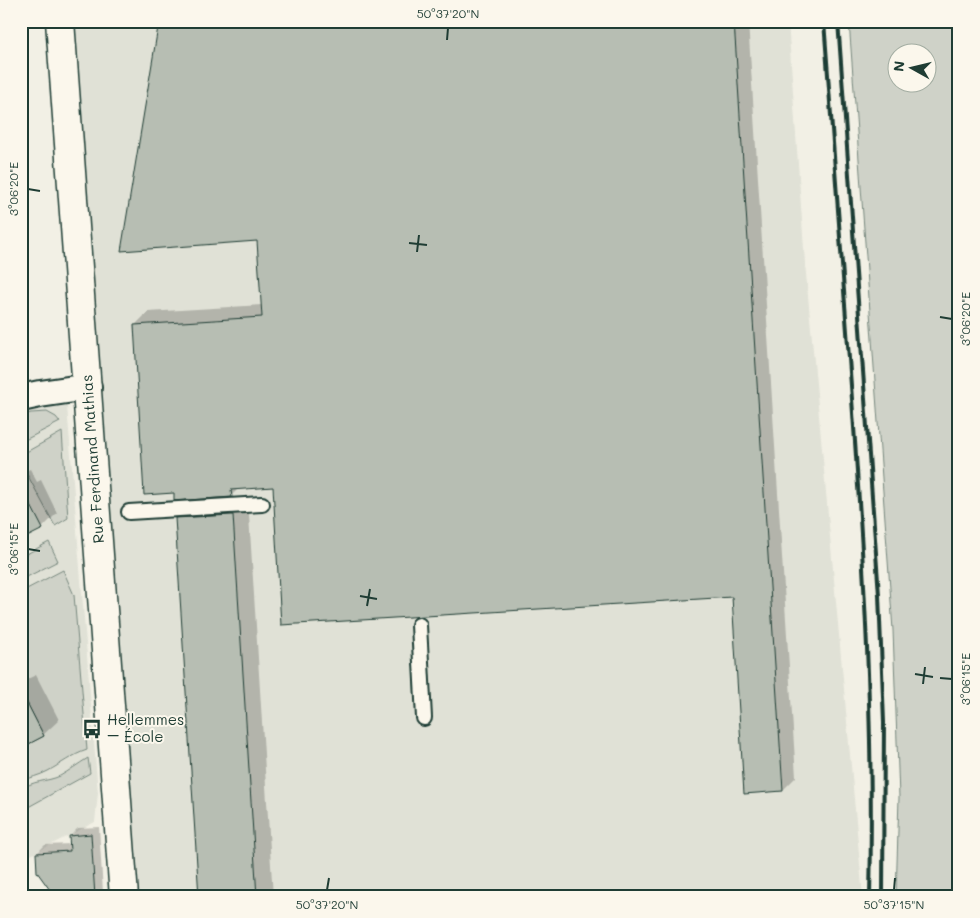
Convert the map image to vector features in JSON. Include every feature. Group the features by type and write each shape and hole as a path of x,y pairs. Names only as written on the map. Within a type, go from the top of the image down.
{"street":[{"name":"Rue Ferdinand Mathias","path":"60,21 124,897"},
{"path":"21,398 88,387"}],"lane":[{"path":"129,512 262,504"},
{"path":"419,625 424,718"}],"shaded area":[{"path":"70,21 788,21 805,263 863,897 137,897"},
{"path":"849,21 959,21 959,897 896,897 899,797 893,630"},
{"path":"67,406 98,793 95,822 21,860 21,411 37,407"},
{"path":"47,412 56,417 60,422 21,442 21,416"},
{"path":"62,432 68,518 55,526 21,463 21,455"},
{"path":"49,542 58,561 21,580 21,557"},
{"path":"63,570 74,595 87,750 71,757 45,773 21,782 21,748 44,736 21,691 21,592"},
{"path":"88,758 90,773 21,811 21,790 30,784 60,776"}],"building":[{"path":"159,21 734,21 783,791 744,794 732,597 281,625 273,487 231,490 232,497 174,501 174,493 144,495 134,325 262,317 257,241 121,251"},
{"path":"21,486 43,529 21,540"},
{"path":"233,515 257,897 199,897 175,518"},
{"path":"21,691 44,736 21,748"},
{"path":"91,834 95,897 55,897 37,872 36,853 70,851 69,836"}],"railway":[{"path":"824,21 864,585 871,772 870,897"},
{"path":"838,21 879,595 884,722 883,897"}],"place":[{"name":"Hellemmes – École","path":"92,729"}]}
